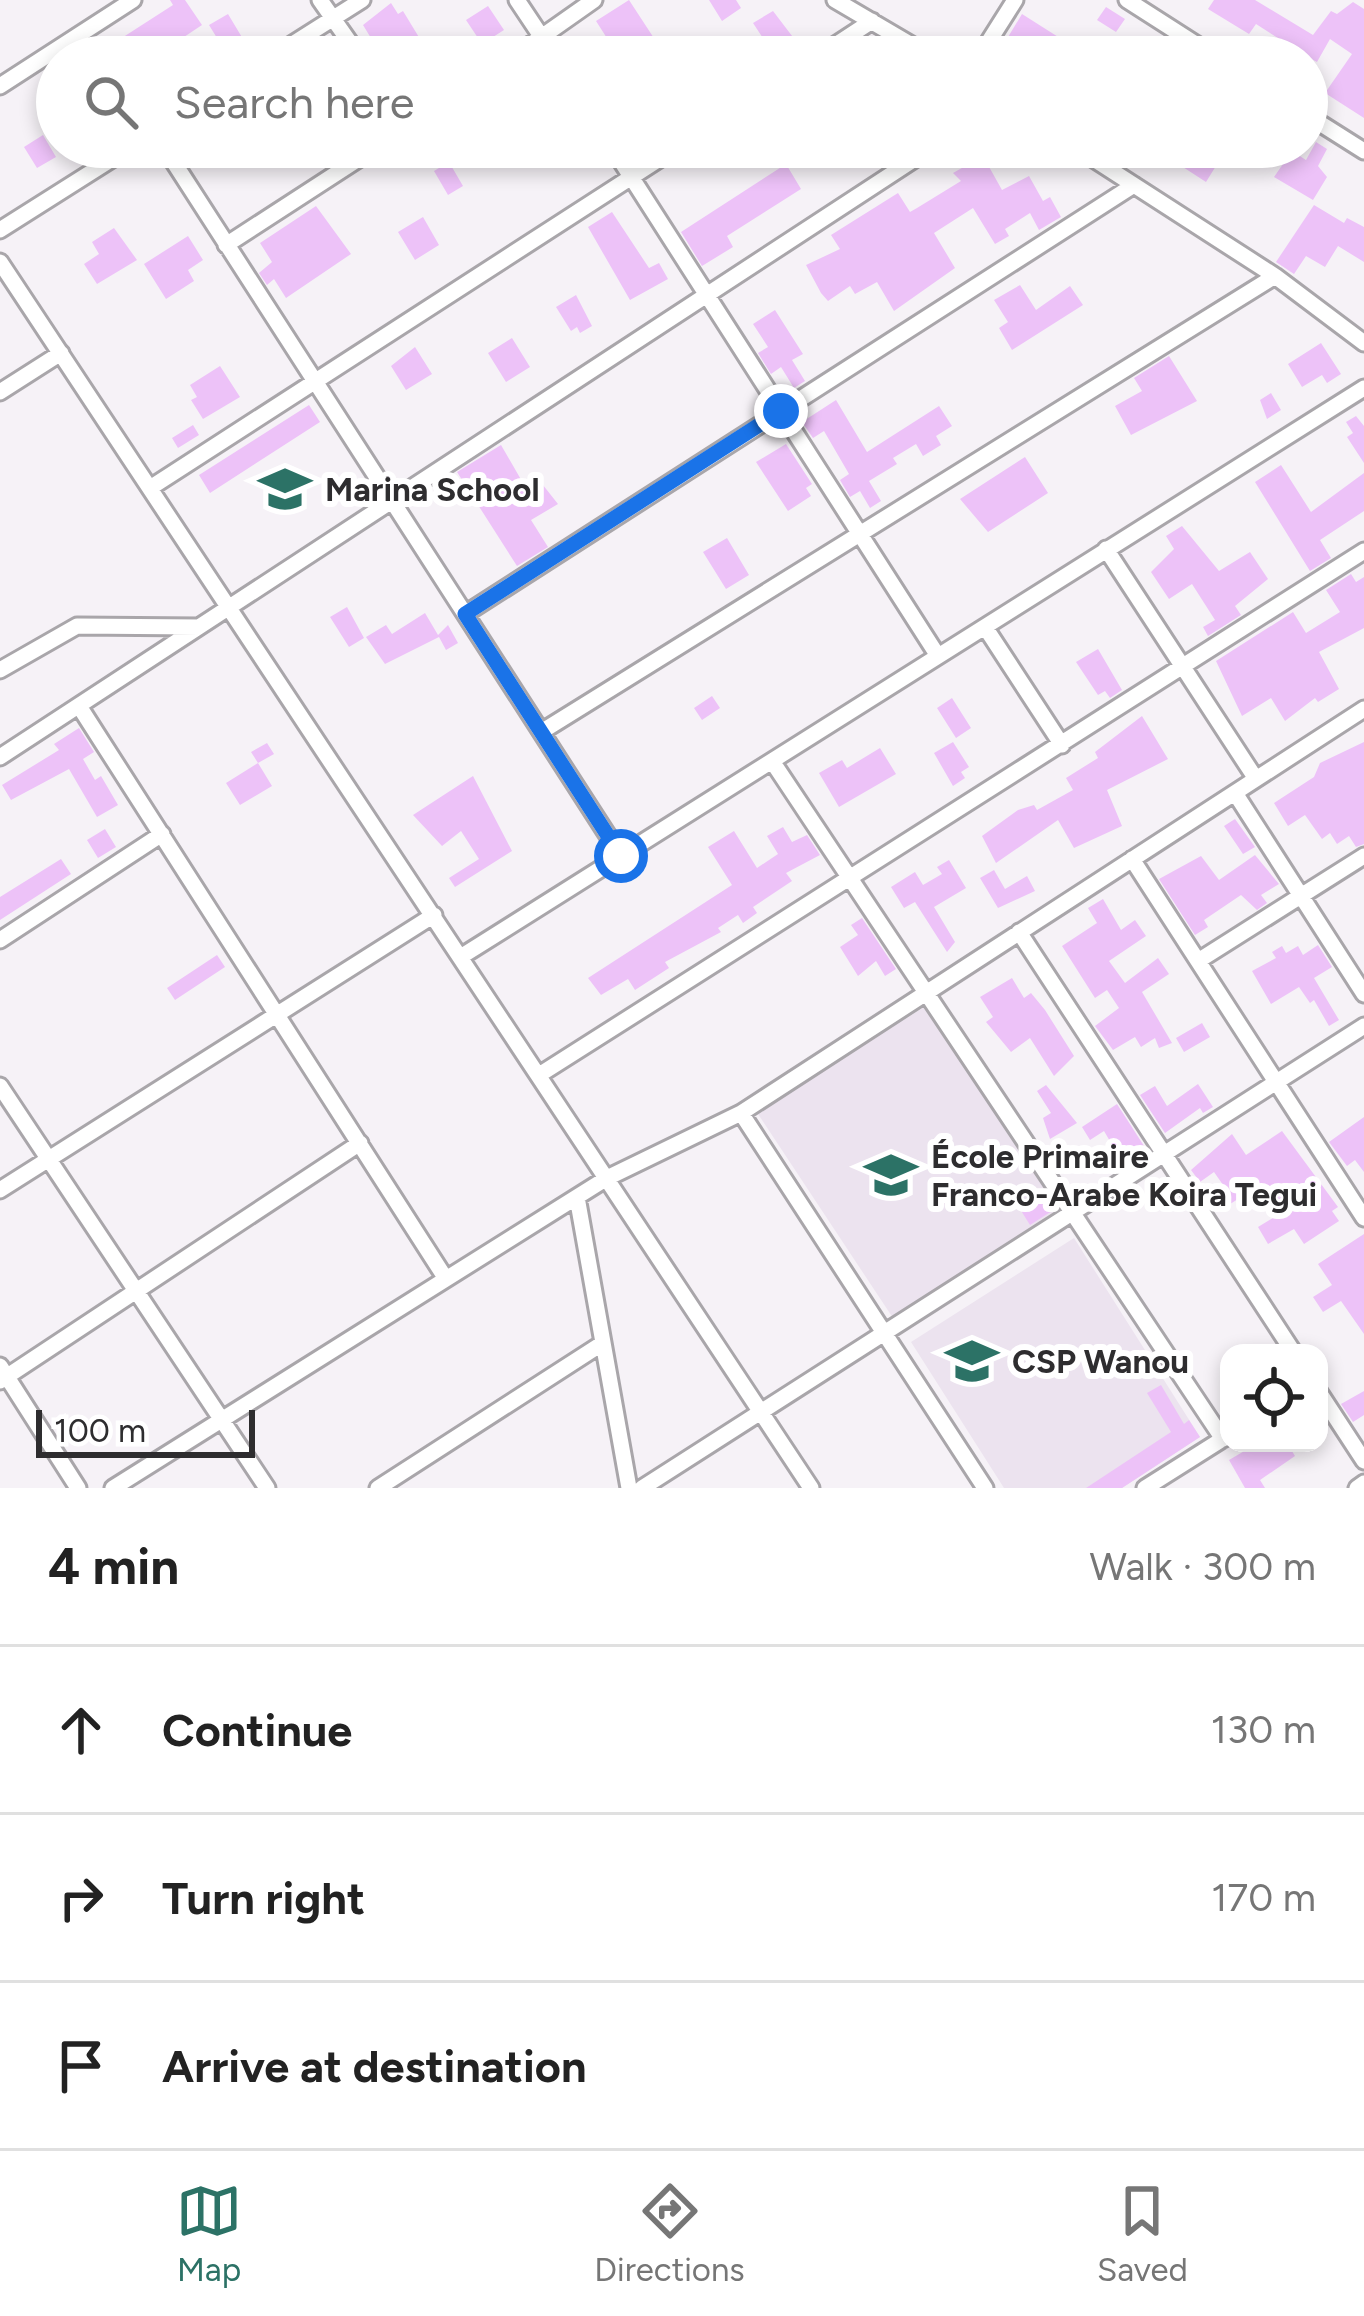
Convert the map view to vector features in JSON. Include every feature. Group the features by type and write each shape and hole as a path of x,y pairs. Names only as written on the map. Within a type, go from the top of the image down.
{"street":[{"path":"78,36 134,0"},
{"path":"320,0 345,36"},
{"path":"306,36 362,0"},
{"path":"518,0 541,36"},
{"path":"545,36 594,0"},
{"path":"835,0 896,36"},
{"path":"993,36 1016,0"},
{"path":"1127,0 1183,36"},
{"path":"850,36 872,22"},
{"path":"0,86 36,63"},
{"path":"1328,128 1364,151"},
{"path":"0,230 97,168"},
{"path":"177,168 396,500 621,856"},
{"path":"226,245 344,168"},
{"path":"625,168 938,656"},
{"path":"150,488 645,168"},
{"path":"0,757 902,168"},
{"path":"1108,168 1275,276 1364,343"},
{"path":"465,614 1134,184"},
{"path":"0,262 811,1488"},
{"path":"541,732 1275,276"},
{"path":"0,392 61,353"},
{"path":"462,956 1364,388"},
{"path":"1106,549 1256,779"},
{"path":"539,1076 1364,551"},
{"path":"0,670 77,626 199,628"},
{"path":"985,627 1061,745"},
{"path":"79,706 446,1279"},
{"path":"113,1488 607,1178 741,1113 1364,709"},
{"path":"772,761 1220,1428"},
{"path":"1235,793 1364,994"},
{"path":"0,940 162,835"},
{"path":"1198,962 1364,856"},
{"path":"1132,859 1276,1082 1357,1191 1364,1218"},
{"path":"0,1190 434,914"},
{"path":"1019,932 1288,1344"},
{"path":"642,1488 1364,1026"},
{"path":"0,1086 267,1488"},
{"path":"741,1113 985,1488"},
{"path":"78,1488 2,1374 360,1143"},
{"path":"577,1197 629,1488"},
{"path":"378,1488 603,1343"},
{"path":"1328,1406 1364,1461"},
{"path":"1145,1488 1220,1441"}],"shaded area":[{"path":"926,1006 1061,1208 893,1318 756,1111"},
{"path":"1074,1238 1200,1437 1122,1488 1004,1488 911,1342"}],"building":[{"path":"170,0 185,0 202,25 186,36 125,36 173,5"},
{"path":"629,0 653,36 606,36 596,21"},
{"path":"709,0 736,0 741,8 722,21"},
{"path":"1214,0 1255,0 1313,35 1331,11 1337,14 1353,2 1364,9 1364,118 1328,95 1352,54 1330,39 1328,43 1328,36 1275,36 1256,24 1249,34 1208,9"},
{"path":"391,3 398,14 403,11 418,36 370,36 363,25"},
{"path":"488,6 504,30 495,36 477,36 466,20"},
{"path":"1106,7 1125,19 1116,32 1097,20"},
{"path":"773,11 792,36 762,36 753,23"},
{"path":"228,14 241,36 216,36 209,25"},
{"path":"1022,14 1057,36 1009,36"},
{"path":"36,139 36,166 24,147"},
{"path":"452,168 463,186 448,195 434,171"},
{"path":"780,168 788,168 801,189 727,236 733,247 702,266 681,232"},
{"path":"962,168 990,168 1002,190 1029,176 1043,201 1050,197 1061,217 1039,230 1030,213 1005,229 1009,236 995,244 973,208 934,233 955,268 894,311 877,282 855,294 850,286 828,301 806,265 840,249 831,235 898,193 910,212 961,181 953,173"},
{"path":"1184,168 1215,168 1206,182"},
{"path":"1280,168 1320,168 1327,177 1313,200 1274,177"},
{"path":"1314,205 1344,223 1347,218 1364,227 1364,262 1338,246 1325,267 1306,256 1294,274 1276,262"},
{"path":"316,206 351,254 286,298 274,279 267,285 259,273 272,262 260,243"},
{"path":"612,212 649,268 659,263 668,279 630,300 588,227"},
{"path":"423,217 439,245 415,260 398,232"},
{"path":"114,228 137,260 97,284 84,264 99,254 92,242"},
{"path":"188,236 203,260 188,270 194,281 166,299 144,264"},
{"path":"1020,285 1036,310 1070,286 1083,305 1012,350 999,328 1008,322 994,300"},
{"path":"576,295 592,326 580,333 577,327 571,331 556,307"},
{"path":"775,310 803,354 792,360 805,381 794,388 781,367 771,374 758,353 768,347 753,324"},
{"path":"512,338 530,367 506,382 488,353"},
{"path":"1321,343 1341,374 1327,383 1322,375 1302,387 1288,364"},
{"path":"415,347 432,374 406,390 391,366"},
{"path":"1169,356 1197,401 1131,435 1115,406 1142,391 1134,378"},
{"path":"220,366 240,397 203,419 191,400 197,397 190,385"},
{"path":"1271,393 1281,410 1267,419 1260,400"},
{"path":"836,400 867,452 939,406 952,426 936,436 941,445 923,456 916,444 893,458 897,464 869,481 881,501 870,508 860,491 850,497 840,480 849,474 824,431 813,438 802,422"},
{"path":"309,405 320,422 210,493 199,475"},
{"path":"1356,416 1364,426 1364,463 1347,437 1353,433 1346,422"},
{"path":"193,425 199,435 178,448 172,438"},
{"path":"786,444 812,484 806,488 811,496 788,511 756,462"},
{"path":"501,445 523,483 535,475 558,504 531,520 548,547 517,566 457,472"},
{"path":"1025,457 1048,493 988,532 960,499"},
{"path":"1281,465 1311,512 1364,473 1364,511 1320,540 1331,558 1310,571 1255,482"},
{"path":"1182,526 1219,571 1250,552 1268,579 1235,606 1241,615 1208,636 1203,627 1215,620 1192,584 1169,599 1151,572 1174,549 1166,536"},
{"path":"727,538 749,575 726,589 703,552"},
{"path":"1351,574 1356,582 1364,577 1364,628 1319,652 1339,689 1318,702 1315,698 1285,721 1271,698 1242,716 1216,661 1293,612 1306,633 1340,612 1326,590"},
{"path":"347,607 364,638 349,647 330,617"},
{"path":"425,613 438,635 448,625 458,643 446,650 439,637 385,664 366,637 386,625 392,634"},
{"path":"1098,649 1122,690 1110,698 1105,691 1098,695 1076,662"},
{"path":"712,696 720,708 702,720 694,708"},
{"path":"952,698 971,728 956,738 937,708"},
{"path":"1142,716 1168,759 1107,790 1122,826 1074,848 1058,820 996,863 982,836 1018,810 1034,805 1037,810 1073,790 1066,778 1098,758 1095,752"},
{"path":"79,728 94,752 83,759 95,780 101,776 118,805 97,817 69,769 11,800 2,785 59,750 54,744"},
{"path":"953,742 969,767 961,772 965,778 953,786 934,753"},
{"path":"1364,742 1364,844 1356,847 1349,836 1337,844 1330,833 1322,839 1305,815 1288,826 1274,803 1314,777 1320,763"},
{"path":"267,743 274,754 258,763 251,752"},
{"path":"880,748 896,774 839,807 819,773 842,760 847,768"},
{"path":"258,763 272,786 240,805 226,783"},
{"path":"473,776 512,851 455,887 449,878 479,859 461,831 442,846 413,815"},
{"path":"1235,819 1255,847 1243,854 1224,826"},
{"path":"783,827 792,842 807,835 820,855 786,873 792,881 753,907 757,913 743,923 738,915 718,928 721,932 665,962 669,968 635,990 628,979 601,995 588,978 732,885 708,847 734,831 757,868 778,854 767,836"},
{"path":"105,829 116,847 98,858 87,840"},
{"path":"1255,855 1279,884 1261,895 1267,903 1257,910 1241,895 1204,920 1208,927 1195,935 1159,879 1201,856 1219,880"},
{"path":"61,859 71,874 0,920 0,897"},
{"path":"949,860 966,888 934,907 955,942 947,952 915,902 904,908 891,887 915,872 923,885 942,874 937,867"},
{"path":"994,870 1005,889 1027,876 1035,891 998,908 980,878"},
{"path":"1103,899 1121,930 1135,920 1146,936 1109,961 1125,983 1158,958 1169,974 1142,992 1172,1043 1159,1048 1155,1038 1141,1047 1135,1037 1113,1050 1095,1026 1119,1008 1107,990 1095,998 1062,946 1097,923 1088,908"},
{"path":"862,918 896,969 885,976 876,961 858,976 840,947 858,935 851,925"},
{"path":"1318,945 1332,967 1314,978 1339,1020 1329,1026 1314,1000 1310,1003 1299,987 1271,1004 1252,971 1276,958 1272,952 1282,946 1286,953 1298,946 1303,955"},
{"path":"217,955 225,967 175,1000 167,988"},
{"path":"1012,978 1024,998 1031,993 1045,1010 1074,1056 1054,1076 1030,1038 1011,1052 986,1022 993,1017 980,997"},
{"path":"1202,1023 1210,1037 1184,1052 1176,1038"},
{"path":"1198,1084 1213,1107 1203,1113 1200,1108 1165,1133 1140,1095 1155,1086 1167,1106"},
{"path":"1046,1085 1077,1123 1050,1139 1043,1118 1051,1113 1037,1091"},
{"path":"1117,1104 1146,1149 1117,1169 1106,1153 1114,1148 1104,1131 1090,1140 1082,1127"},
{"path":"1364,1117 1364,1172 1355,1160 1347,1166 1329,1142"},
{"path":"1282,1131 1338,1207 1332,1211 1339,1221 1304,1244 1294,1229 1268,1244 1258,1227 1283,1212 1269,1189 1244,1207 1238,1199 1219,1211 1213,1202 1228,1192 1214,1172 1200,1182 1191,1170 1232,1134 1246,1155"},
{"path":"1042,1195 1052,1211 1030,1225 1020,1209"},
{"path":"1364,1234 1364,1334 1341,1301 1323,1312 1313,1297 1332,1285 1318,1264"},
{"path":"1161,1385 1184,1424 1189,1420 1200,1437 1122,1488 1086,1488 1171,1432 1147,1393"},
{"path":"1364,1391 1364,1415 1353,1422 1341,1404"},
{"path":"1243,1452 1293,1452 1295,1456 1260,1480 1265,1488 1245,1488 1229,1460"}],"place":[{"name":"Marina School","path":"285,489"},
{"name":"École Primaire Franco-Arabe Koira Tegui","path":"891,1175"},
{"name":"CSP Wanou","path":"972,1361"}],"route":[{"path":"621,856 465,614 781,411"}]}
